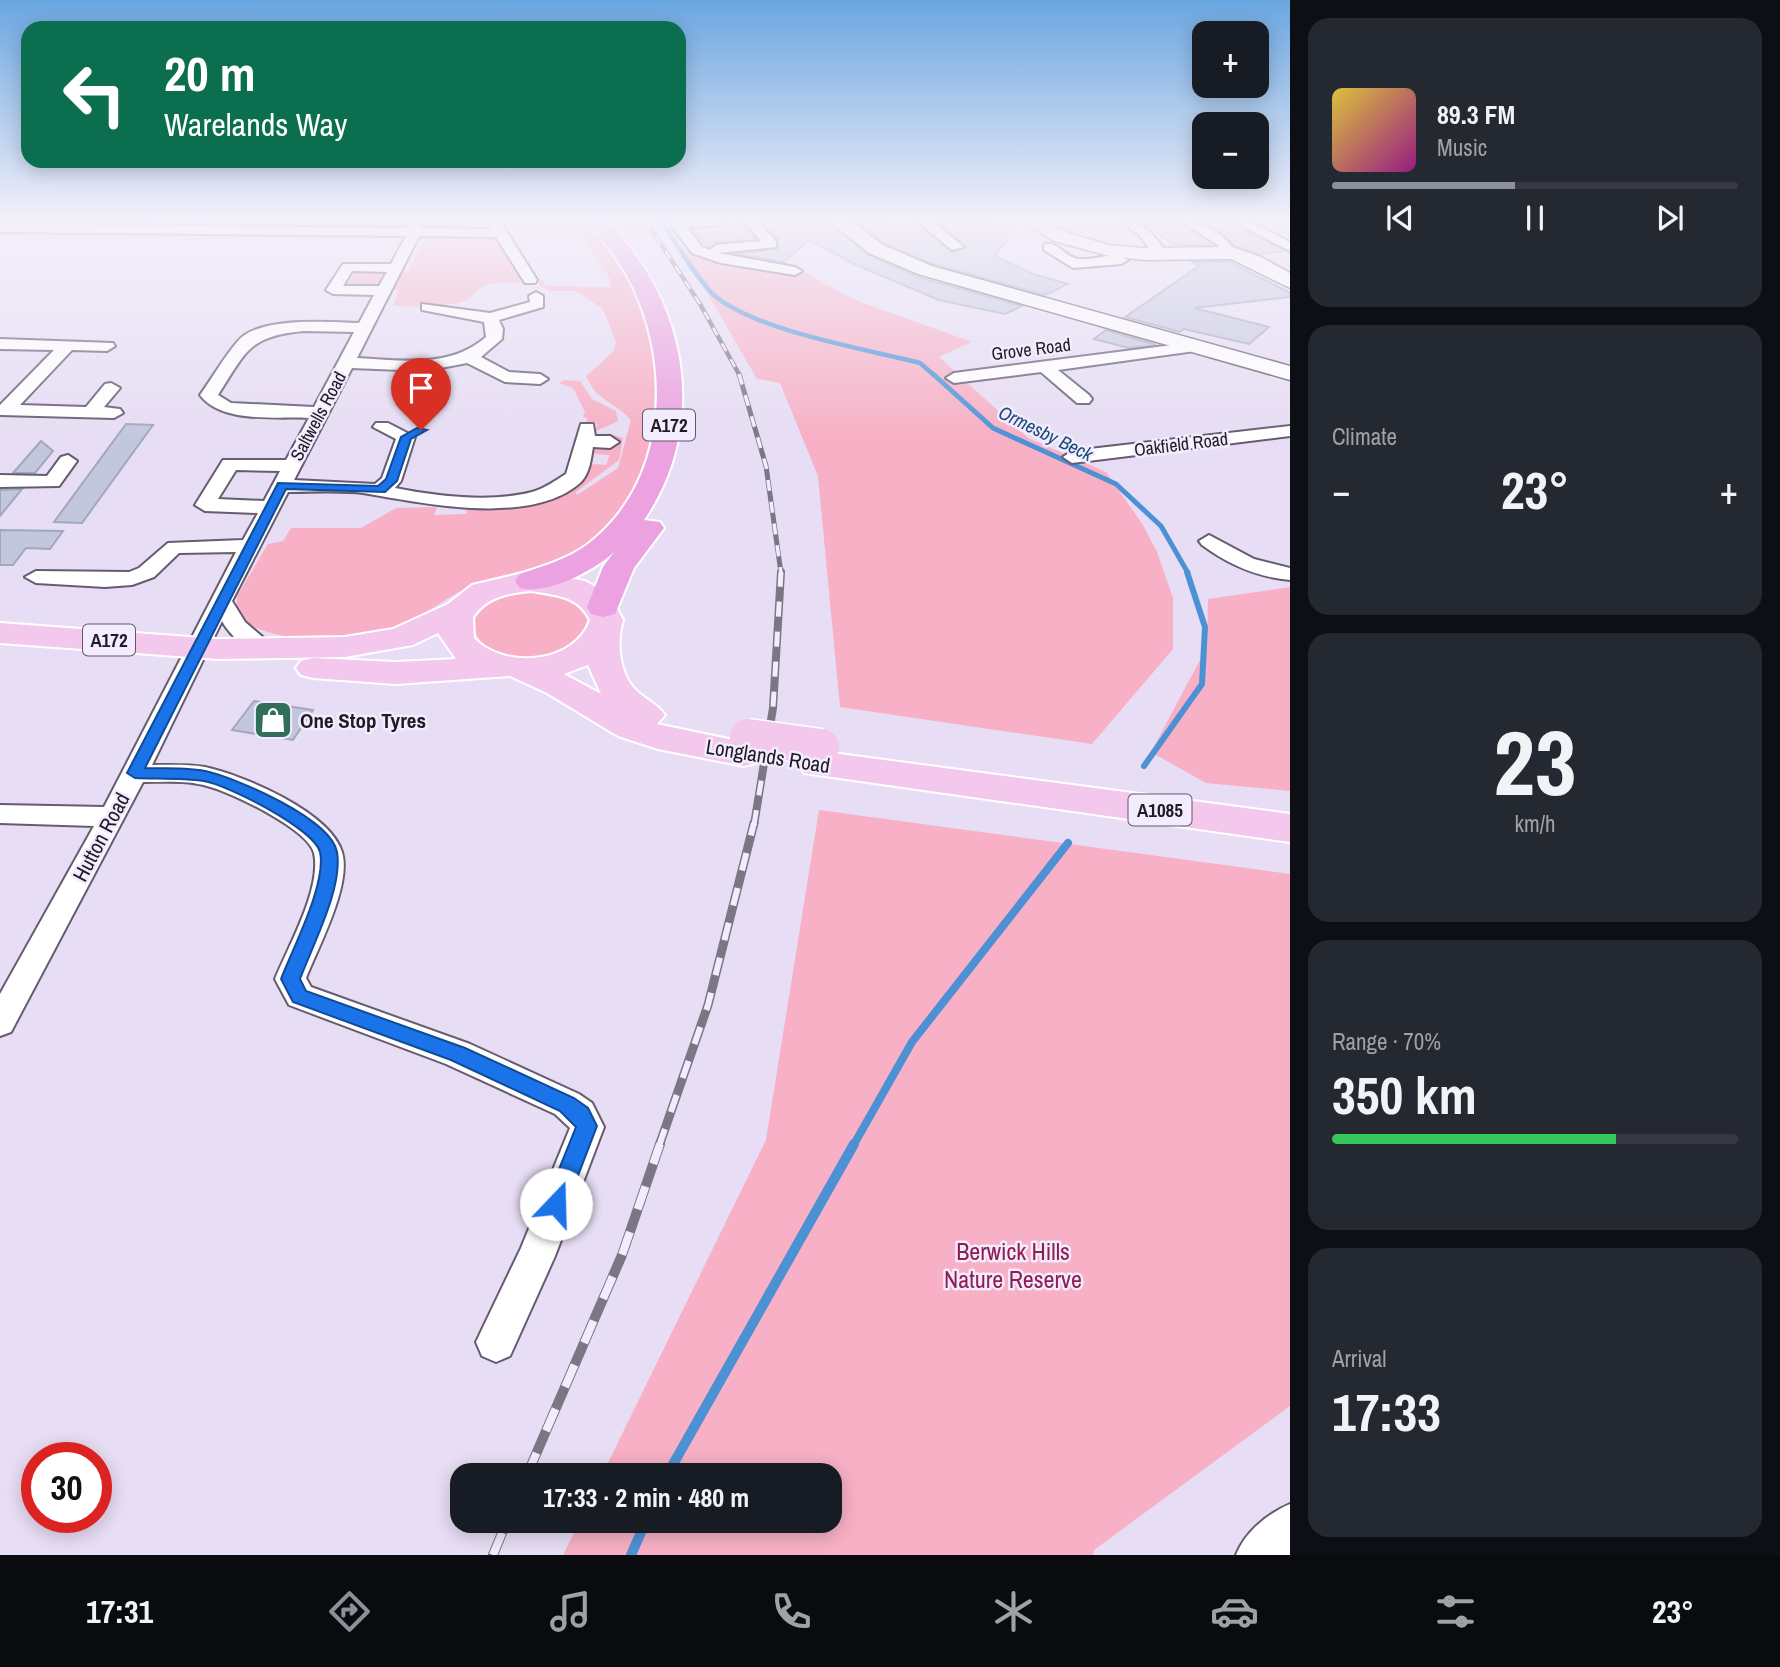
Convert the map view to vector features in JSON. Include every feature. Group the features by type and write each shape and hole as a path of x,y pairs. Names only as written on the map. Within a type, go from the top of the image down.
{"highway":[{"name":"A172","path":"531,581 575,565 616,535 657,477 667,443 670,410 668,363 658,322 647,294"},
{"name":"A172","path":"603,623 619,567 655,520 675,486 686,450 687,354 663,294"}],"main road":[{"name":"Longlands Road","path":"0,633 207,648 345,647 401,638 461,610 489,590 531,581 575,587 592,596 603,623 609,684 626,703 663,722 746,746"},
{"name":"Longlands Road","path":"461,610 454,627 459,644 477,658 559,685 631,728 658,737 819,756 936,782 1029,790 1290,828"},
{"name":"Longlands Road","path":"207,648 257,661 333,671 396,673 513,668 571,661 590,651 603,623"}],"street":[{"name":"Saltwells Road","path":"207,648 221,601 383,294"},
{"path":"1005,294 1290,373"},
{"path":"427,307 456,307 490,318 541,302"},
{"path":"472,359 494,339 490,318"},
{"path":"320,413 229,408 218,404 209,395 245,342 251,339 288,328 365,328"},
{"path":"0,344 107,346"},
{"path":"3,410 67,346"},
{"name":"Grove Road","path":"954,378 1196,347"},
{"path":"346,363 424,364 472,359 505,377 547,379"},
{"path":"1045,367 1083,400"},
{"path":"91,412 111,388"},
{"path":"3,410 114,413"},
{"path":"380,490 391,481 414,434 382,427"},
{"name":"Oakfield Road","path":"1072,457 1290,430"},
{"path":"282,486 380,490 427,500 503,502 539,497 564,486 574,478 579,469 586,434 610,442"},
{"path":"0,481 46,489 68,461"},
{"path":"271,507 205,505 230,464 292,466"},
{"path":"1209,541 1230,557 1251,566 1290,574"},
{"path":"36,577 67,569 134,578 149,570 159,557 175,547 250,546"},
{"path":"221,601 236,626 261,646"},
{"name":"Hutton Road","path":"0,1023 11,979 113,817 135,773 207,648"},
{"path":"135,773 205,776 237,785 312,830 328,849 329,877 290,979 300,996 458,1054 567,1104 580,1114 587,1126 536,1256 496,1342"},
{"path":"0,814 113,817"},
{"path":"1258,1555 1290,1526"}],"green space":[{"path":"398,294 473,294 467,300 451,304 393,306"},
{"path":"580,294 636,294 654,343 655,396 650,444 635,490 608,530 588,546 558,561 478,583 407,623 381,633 339,640 316,640 271,633 236,617 237,596 268,544 283,541 291,528 361,528 396,508 437,507 434,515 467,514 466,508 472,504 527,504 593,464 606,465 610,455 595,454 589,450 607,438 608,433 623,438 619,460 576,492 577,495 618,468 631,420 595,391 586,376 614,351 616,342 603,309"},
{"path":"708,294 843,294 972,342 939,357 1028,438 1106,472 1143,525 1157,552 1173,598 1173,649 1092,744 840,707 818,476 780,383 757,379"},
{"path":"564,380 580,381 592,399 616,411 618,421 596,431 597,424 586,423 588,418 583,417 585,412 573,388 559,383"},
{"path":"1290,587 1290,791 1206,783 1151,752 1207,647 1208,599"},
{"path":"536,592 566,598 579,607 587,620 580,635 567,647 531,658 494,651 481,641 473,626 482,609 507,596"},
{"name":"Berwick Hills Nature Reserve","path":"819,810 1290,874 1290,1406 1094,1550 1093,1555 563,1555 574,1533 842,1533 842,1463 608,1463 766,1140"}],"building":[{"path":"924,294 977,294 1022,306 1005,314 939,300"},
{"path":"1159,294 1290,294 1290,297 1194,308 1269,327 1249,344 1184,329 1180,332 1125,317"},
{"path":"1106,330 1156,345 1129,348 1094,339"},
{"path":"126,424 153,425 82,523 54,522"},
{"path":"41,441 53,451 35,473 13,473"},
{"path":"22,489 0,516 0,490"},
{"path":"0,530 63,531 50,549 26,548 13,565 0,565"},
{"name":"One Stop Tyres","path":"254,701 313,710 293,740 232,730"}],"waterway":[{"name":"Ormesby Beck","path":"713,294 757,319 813,337 920,363 935,376"},
{"name":"Ormesby Beck","path":"933,374 993,428 1116,484 1161,526 1188,573"},
{"name":"Ormesby Beck","path":"1144,766 1202,684 1205,627 1187,572"},
{"path":"853,1146 912,1042 1068,843"},
{"path":"674,1463 854,1144"},
{"path":"631,1555 641,1533"}],"railway":[{"path":"693,294 739,374"},
{"path":"739,374 766,466 781,573"},
{"path":"754,825 773,708 781,573"},
{"path":"659,1146 708,1005 754,823"},
{"path":"532,1463 622,1255 660,1144"},
{"path":"493,1555 502,1533"}],"place":[{"name":"One Stop Tyres","path":"273,720"}],"route":[{"path":"421,430 407,437 391,481 380,490 360,487 282,486 197,647 135,773 205,776 237,785 312,830 328,849 329,877 290,979 300,996 458,1054 567,1104 580,1114 587,1126 556,1204"}]}
